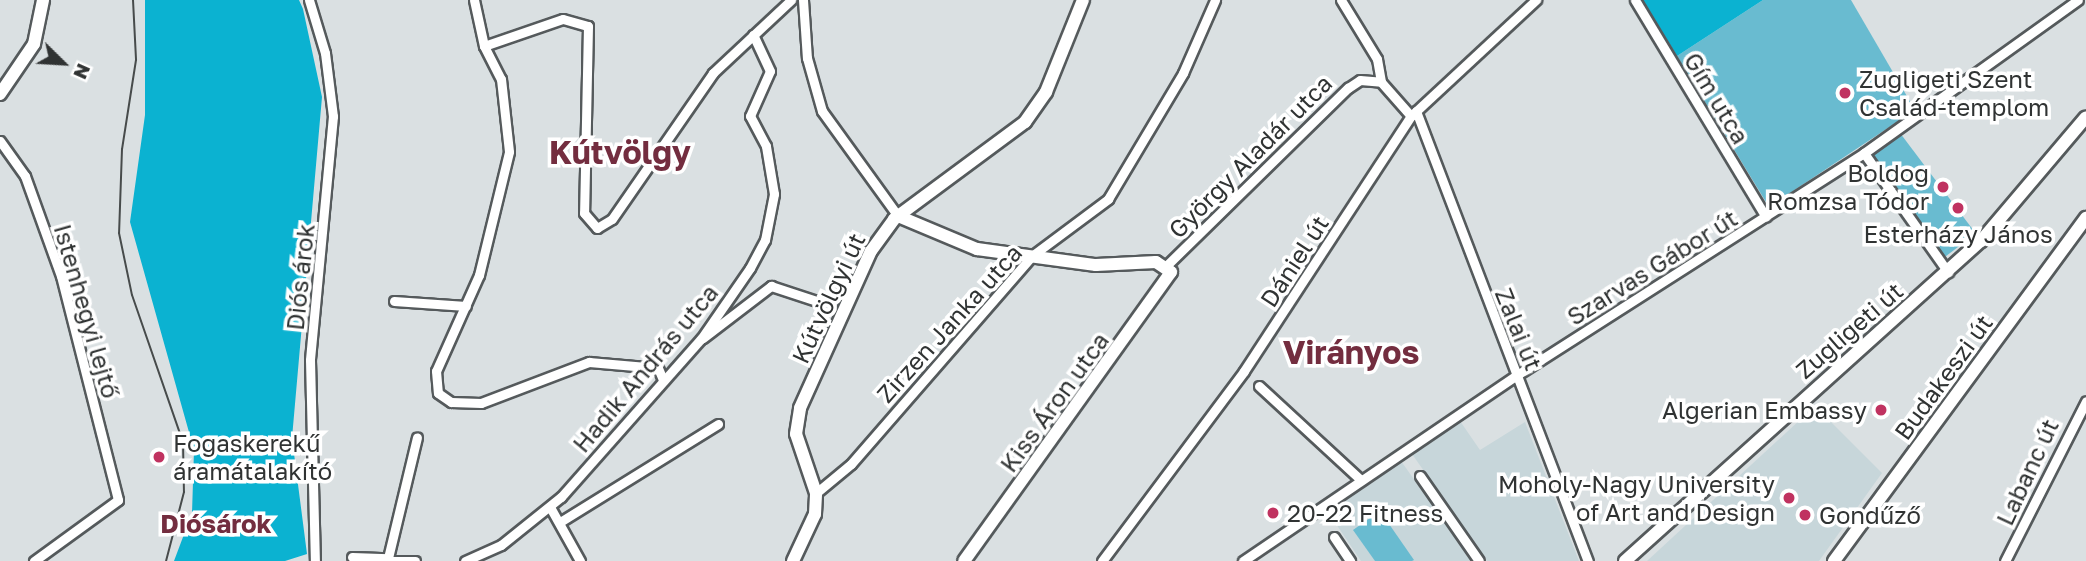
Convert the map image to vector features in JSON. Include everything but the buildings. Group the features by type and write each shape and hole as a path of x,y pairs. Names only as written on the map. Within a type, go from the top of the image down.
{"street":[{"path":"0,94 34,44 43,0"},
{"name":"Diós árok","path":"309,0 327,62 333,116 310,360 314,561"},
{"path":"474,0 484,46 501,79 509,152 466,306 434,378 444,399 470,404 589,362 658,368 663,380"},
{"path":"484,46 563,19 588,26 584,213 597,228 612,219 707,81 791,0"},
{"path":"803,0 807,58 822,111 898,216"},
{"name":"Kútvölgyi út","path":"793,561 815,514 816,493 796,426 852,290 886,226 1025,122 1046,92 1083,0"},
{"name":"Zirzen Janka utca","path":"816,493 850,464 1033,256 1108,199 1183,73 1215,0"},
{"name":"Zalai út","path":"1341,0 1377,59 1381,82 1414,114 1588,561"},
{"name":"Dániel út","path":"1102,561 1244,372 1414,114 1536,0"},
{"name":"Gím utca","path":"1635,0 1766,217"},
{"name":"Szarvas Gábor út","path":"1242,561 1517,374 1864,153 2078,0"},
{"name":"Hadik András utca","path":"465,561 493,550 550,507 701,339 750,268 770,223 770,163 750,116 770,71 753,35"},
{"name":"György Aladár utca","path":"898,216 976,249 1096,265 1166,266 1348,88 1360,80 1381,82"},
{"name":"Zugligeti út","path":"1625,561 1948,272 2083,126"},
{"name":"Istenhegyi lejtő","path":"0,141 25,176 61,276 118,500 34,561"},
{"path":"1864,153 1948,272"},
{"name":"Budakeszi út","path":"1834,561 2086,218"},
{"name":"Kiss Áron utca","path":"964,561 1170,276 1166,266"},
{"path":"701,339 771,286 817,301 852,290"},
{"path":"394,302 466,306"},
{"path":"1259,386 1361,480"},
{"name":"Labanc út","path":"2006,561 2086,401"},
{"path":"559,522 718,424"},
{"path":"387,560 417,437"},
{"path":"1420,476 1479,561"},
{"path":"550,507 580,561"},
{"path":"1334,537 1350,561"},
{"path":"352,557 415,561"}],"shaded area":[{"path":"145,0 299,0 303,9 322,97 292,438 307,554 285,561 174,561 192,513 194,450 130,222 145,115"},
{"path":"1642,0 1763,0 1677,56"},
{"path":"1763,0 1851,0 1915,110 1769,207 1677,56"},
{"path":"1897,129 1976,234 1943,258 1864,154"},
{"name":"Moholy-Nagy University of Art and Design","path":"1815,406 1882,473 1819,561 1647,561"},
{"path":"1460,421 1480,450 1525,422 1579,561 1487,561 1412,454"},
{"path":"1401,461 1472,561 1361,561 1328,512"},
{"path":"1380,511 1414,560 1375,561 1353,530"}],"tram line":[{"path":"133,0 136,60 122,149 119,233 132,295 183,442 184,492 166,561"}],"place":[{"name":"Zugligeti Szent Család-templom","path":"1845,93"},
{"name":"Boldog Romzsa Tódor","path":"1943,187"},
{"name":"Esterházy János","path":"1958,208"},
{"name":"Algerian Embassy","path":"1881,410"},
{"name":"Fogaskerekű áramátalakító","path":"159,457"},
{"name":"Moholy-Nagy University of Art and Design","path":"1789,498"},
{"name":"20-22 Fitness","path":"1273,513"},
{"name":"Gondűző","path":"1805,515"}],"district":[{"name":"Kútvölgy","path":"620,152"},
{"name":"Virányos","path":"1351,352"},
{"name":"Diósárok","path":"216,524"}]}
